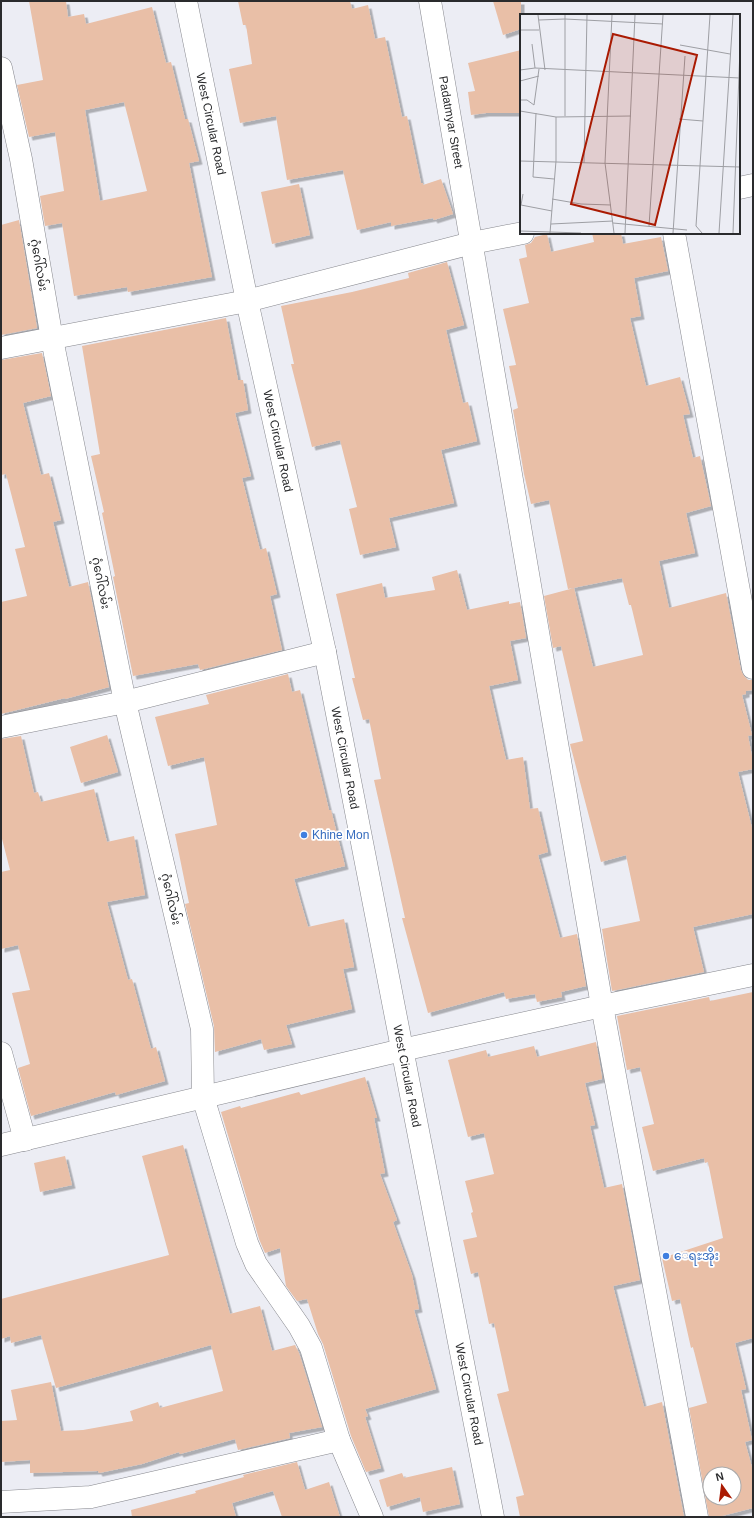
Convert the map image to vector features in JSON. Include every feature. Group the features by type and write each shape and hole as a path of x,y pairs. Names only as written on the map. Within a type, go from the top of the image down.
{"street":[{"name":"West Circular Road","path":"186,1 248,301 325,652 493,1517"},
{"name":"Padatmyar Street","path":"430,1 602,1006 697,1517"},
{"name":"ဂံ့ဂေါ်လမ်း","path":"1,68 21,159 52,339 125,702 202,1029 203,1097 247,1243 256,1264 299,1326 311,1348 339,1440 372,1517"},
{"path":"740,188 753,185"},
{"path":"1,348 248,301 472,243 520,233"},
{"path":"674,234 744,571 753,668"},
{"path":"1,727 125,702 325,652"},
{"path":"1,1145 402,1050 602,1006 753,975"},
{"path":"1,1053 25,1140"},
{"path":"1,1502 91,1497 339,1440"}],"building":[{"path":"29,1 66,1 68,17 84,14 86,24 152,7 166,63 171,62 185,119 188,119 199,161 189,163 212,277 128,292 127,287 74,296 62,223 45,226 40,196 64,191 55,132 29,137 17,85 43,80","holes":["124,102 147,191 100,201 85,110"]},
{"path":"238,1 350,1 352,9 368,5 375,39 385,37 402,117 407,116 421,183 423,183 423,185 441,179 453,214 434,220 433,218 391,226 391,222 357,230 343,170 287,180 276,116 240,123 229,69 252,64 246,25 243,25"},
{"path":"493,1 521,1 520,29 503,35"},
{"path":"520,50 520,113 486,113 471,115 468,92 475,91 468,63"},
{"path":"299,184 310,235 272,244 261,192"},
{"path":"19,220 37,328 1,335 1,225"},
{"path":"547,234 551,252 594,242 592,234 621,234 623,244 661,237 668,271 634,278 641,316 630,318 646,386 680,377 690,414 683,415 693,458 700,456 711,506 686,513 695,553 659,561 669,608 726,593 741,670 748,680 753,680 753,690 746,691 746,694 742,695 752,735 748,736 753,769 738,772 753,832 753,914 693,927 704,972 612,991 602,929 640,921 626,855 601,862 570,744 583,741 561,646 553,648 544,596 574,588 593,667 643,655 631,605 629,605 622,578 568,589 549,500 531,504 524,474 513,410 518,408 509,366 516,365 503,309 529,303 519,259 527,257 525,245 531,243 535,237"},
{"path":"447,262 464,325 446,330 463,403 468,402 477,441 441,450 454,503 389,518 396,547 360,555 349,509 357,507 340,440 312,447 291,364 294,364 281,306 352,292 409,278 408,273"},
{"path":"226,318 238,380 243,380 248,410 235,413 251,476 242,478 260,550 266,548 277,594 270,596 282,650 200,670 198,664 133,676 113,577 115,576 102,513 104,512 91,456 100,454 82,346"},
{"path":"42,353 51,396 23,403 41,475 49,473 61,520 53,522 69,587 88,582 109,687 1,714 1,602 27,596 15,549 25,547 6,474 1,475 1,360"},
{"path":"457,570 467,610 509,601 509,604 520,602 526,638 510,641 518,680 489,686 506,760 523,757 530,809 538,808 548,852 538,855 560,938 577,934 586,986 561,992 562,997 537,1002 535,994 506,999 504,992 428,1013 402,918 405,918 374,780 381,779 369,719 363,720 352,678 355,678 336,594 382,583 385,598 435,590 432,577"},
{"path":"288,674 292,692 300,690 329,810 331,810 345,866 294,879 308,927 344,919 354,967 343,969 352,1009 286,1025 292,1044 264,1050 261,1039 215,1052 214,1026 185,904 189,903 175,834 217,825 204,757 168,766 155,717 209,704 206,695"},
{"path":"107,735 118,772 81,783 70,747"},
{"path":"21,736 34,793 38,792 41,802 94,789 107,842 134,836 145,895 107,902 128,980 132,979 151,1049 156,1047 165,1081 116,1095 115,1092 31,1116 18,1068 30,1064 12,993 30,990 18,945 1,949 1,872 10,870 1,835 1,739"},
{"path":"753,992 753,1338 735,1343 746,1389 741,1390 752,1440 745,1442 753,1471 753,1508 718,1517 709,1517 707,1506 742,1506 742,1466 702,1466 702,1479 689,1408 707,1403 693,1347 691,1348 680,1299 672,1301 662,1258 723,1238 708,1162 705,1163 704,1158 653,1171 642,1127 654,1124 640,1067 627,1070 617,1016 709,997 710,1001"},
{"path":"596,1042 602,1079 585,1083 595,1125 590,1126 604,1188 622,1184 640,1280 613,1286 644,1407 662,1402 684,1517 520,1517 516,1497 524,1495 497,1394 509,1391 494,1323 489,1324 478,1272 471,1274 463,1240 477,1237 471,1213 473,1212 465,1181 494,1174 484,1133 468,1137 448,1060 486,1050 488,1057 534,1046 537,1057"},
{"path":"365,1077 377,1118 374,1118 385,1173 380,1174 397,1220 393,1222 412,1275 419,1309 414,1310 436,1389 365,1409 368,1416 365,1417 381,1468 366,1472 351,1436 323,1344 318,1334 307,1299 297,1301 286,1286 280,1248 265,1253 259,1239 221,1112 299,1092 301,1095"},
{"path":"183,1145 230,1314 260,1306 272,1351 295,1345 299,1353 322,1427 289,1433 290,1438 238,1450 235,1439 180,1454 179,1452 142,1464 99,1473 98,1471 30,1473 30,1460 1,1462 1,1421 17,1420 11,1390 51,1382 61,1431 83,1430 133,1421 130,1411 158,1402 160,1408 223,1391 211,1345 56,1388 41,1335 11,1343 10,1336 1,1339 1,1299 169,1255 142,1156"},
{"path":"65,1156 72,1185 40,1192 34,1163"},
{"path":"297,1462 305,1490 329,1482 340,1517 282,1517 273,1491 232,1503 236,1517 132,1517 131,1510 196,1493 195,1491 244,1477 243,1475"},
{"path":"452,1467 460,1504 423,1512 420,1497 387,1507 379,1480 402,1473 404,1478"}],"place":[{"name":"Khine Mon","path":"304,835"},
{"name":"ေရႊအိုး","path":"666,1256"}]}
